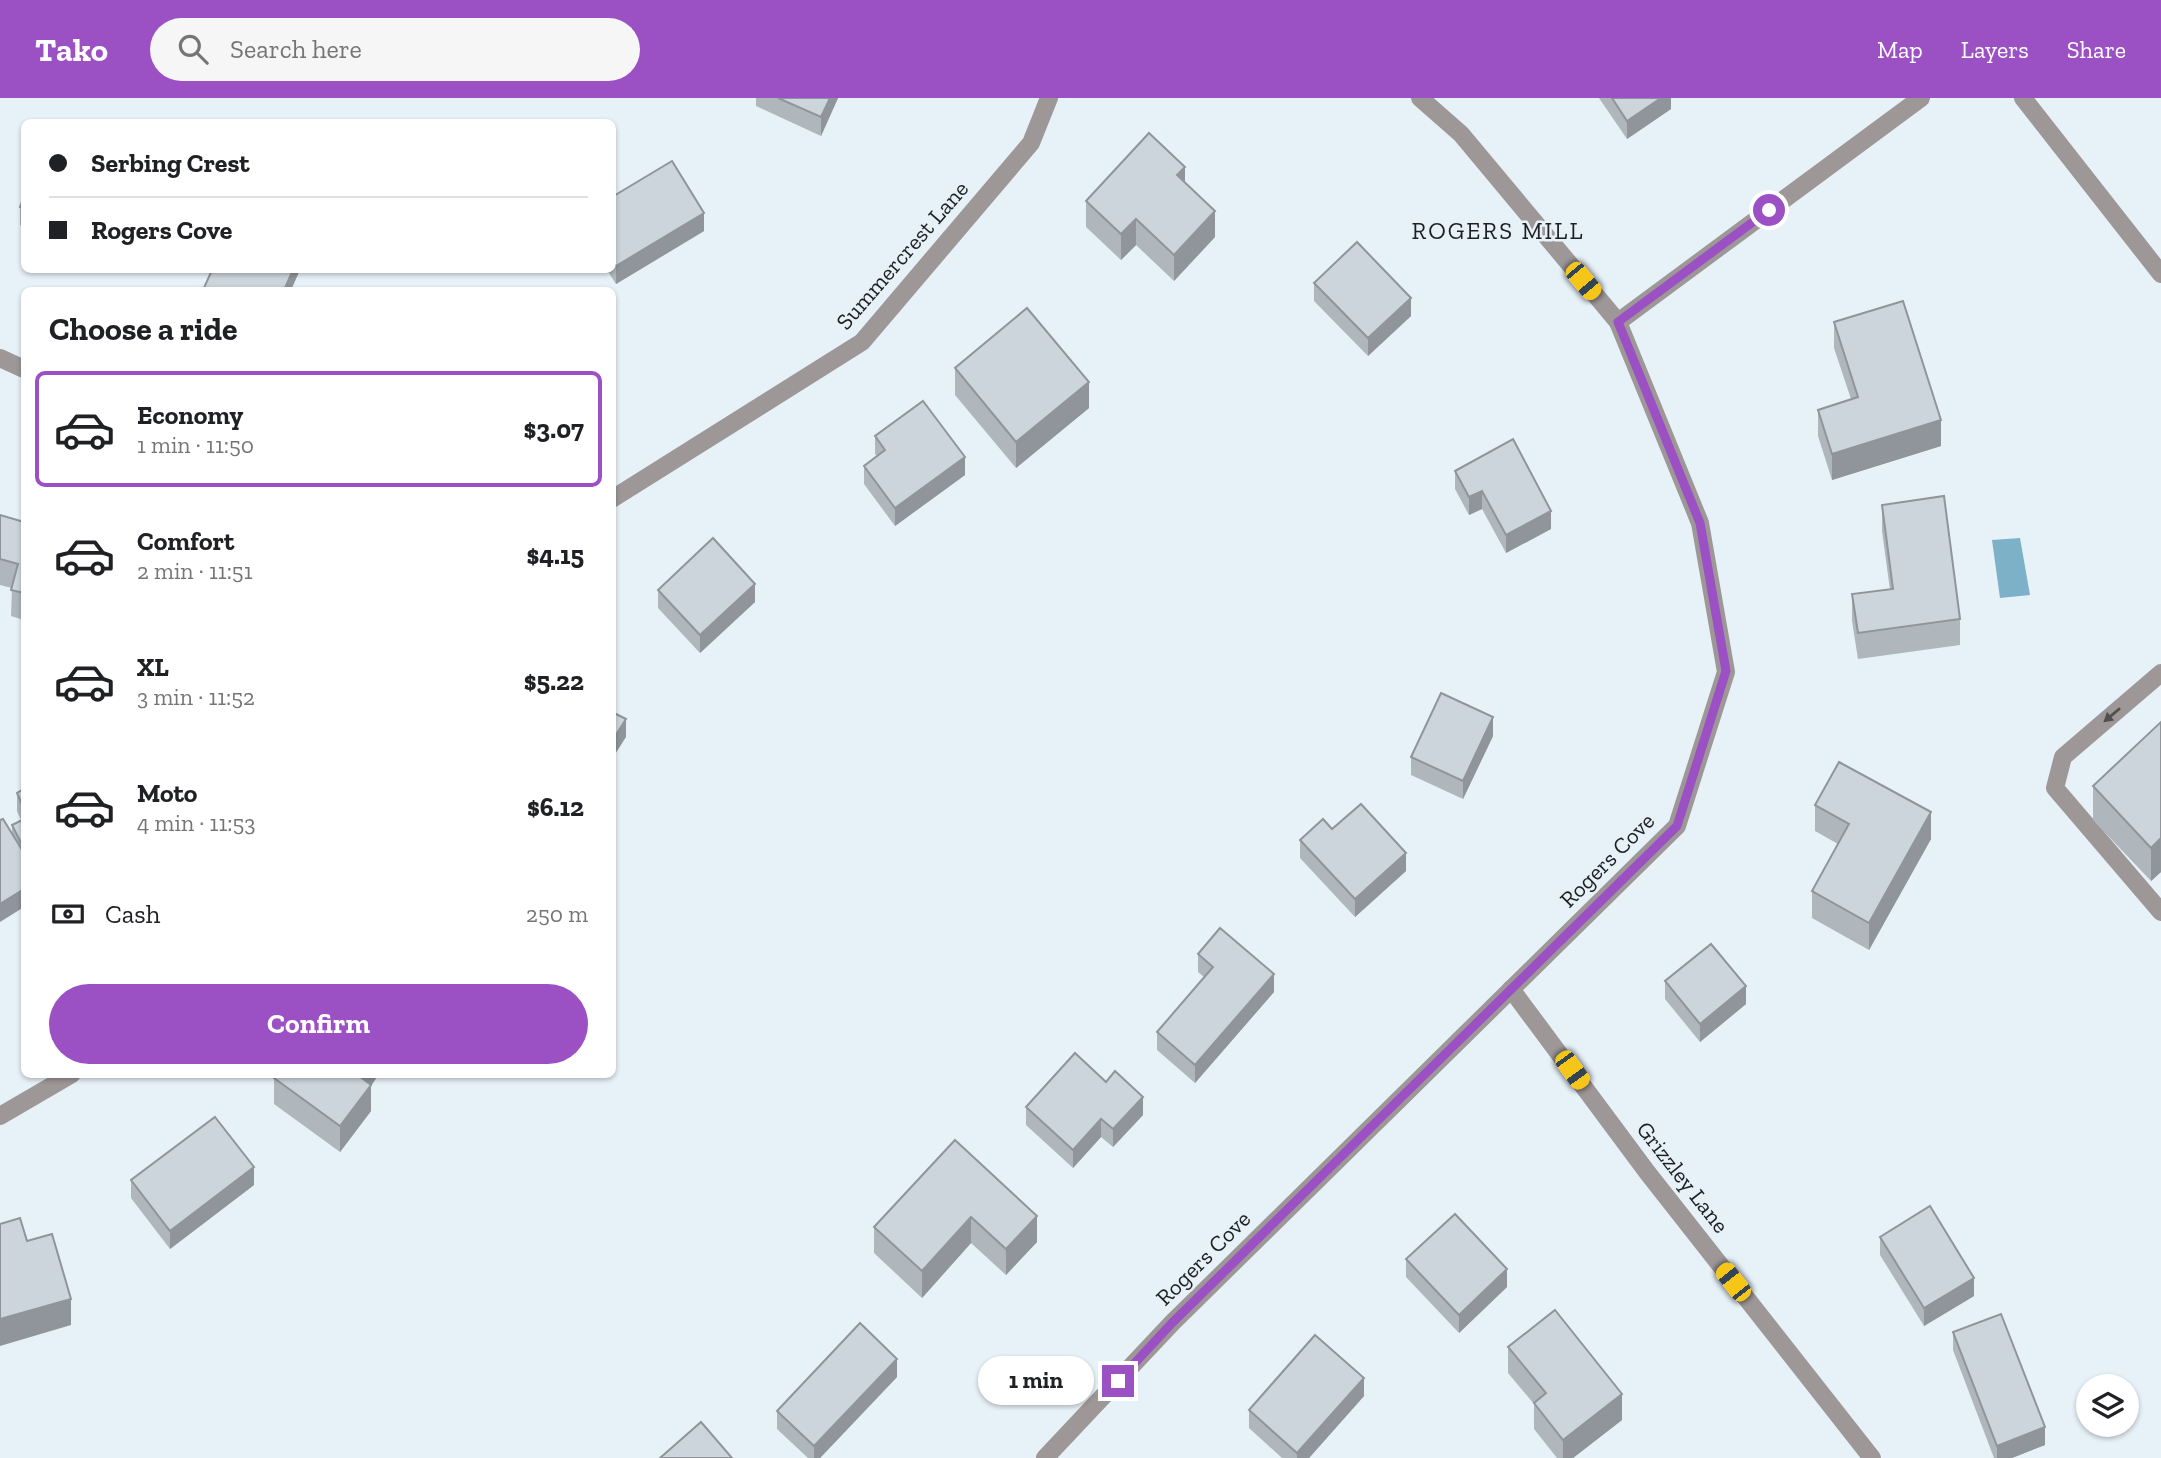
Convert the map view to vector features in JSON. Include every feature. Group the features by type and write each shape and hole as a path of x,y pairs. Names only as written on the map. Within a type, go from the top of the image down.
{"street":[{"name":"Summercrest Lane","path":"616,496 862,342 1031,143 1049,98"},
{"name":"Rogers Cove","path":"1045,1458 1172,1323 1677,826 1726,671 1700,523 1618,322 1461,134 1420,98"},
{"path":"1618,322 1920,98"},
{"path":"2023,98 2161,274"},
{"path":"0,358 21,368"},
{"path":"2161,673 2063,757 2055,788 2161,912"},
{"name":"Grizzley Lane","path":"1511,989 1647,1172 1872,1458"},
{"path":"0,1116 65,1078"}],"water":[{"path":"2020,538 2030,595 2000,598 1992,540"}],"building":[{"path":"778,98 830,98 821,117"},
{"path":"1612,98 1661,98 1627,121"},
{"path":"1149,133 1185,167 1177,175 1215,211 1174,255 1136,219 1121,234 1086,201"},
{"path":"672,161 704,213 616,266 616,195"},
{"path":"1357,242 1411,298 1368,338 1314,283"},
{"path":"211,273 292,273 285,287 204,287"},
{"path":"1903,301 1941,420 1832,454 1818,410 1858,397 1834,322"},
{"path":"1027,308 1089,382 1016,442 955,368"},
{"path":"923,401 965,457 895,508 864,466 885,450 875,436"},
{"path":"1513,439 1551,511 1506,535 1482,491 1469,497 1455,471"},
{"path":"1944,496 1960,619 1858,633 1852,594 1893,589 1882,505"},
{"path":"0,515 21,521 21,592 11,590 18,564 0,559"},
{"path":"713,538 755,584 700,635 658,590"},
{"path":"1441,693 1493,717 1463,781 1411,757"},
{"path":"616,714 626,719 616,735"},
{"path":"2161,722 2161,838 2151,848 2093,786"},
{"path":"1839,762 1931,812 1869,923 1812,891 1849,824 1815,805"},
{"path":"1361,804 1406,853 1355,899 1300,840 1323,819 1332,829"},
{"path":"3,819 21,848 21,891 0,904 0,820"},
{"path":"21,820 21,843 12,825"},
{"path":"1220,928 1274,974 1195,1065 1157,1032 1213,967 1198,954"},
{"path":"1711,944 1746,986 1700,1024 1665,981"},
{"path":"1075,1053 1106,1082 1115,1071 1143,1097 1113,1129 1101,1119 1073,1150 1026,1107"},
{"path":"274,1078 362,1078 371,1085 340,1126"},
{"path":"215,1117 254,1167 170,1231 131,1180"},
{"path":"955,1140 1037,1216 1006,1249 971,1217 922,1271 874,1227"},
{"path":"1930,1206 1974,1278 1924,1308 1880,1237"},
{"path":"1455,1214 1507,1269 1459,1315 1406,1259"},
{"path":"20,1218 27,1241 52,1234 71,1299 0,1319 0,1224"},
{"path":"1555,1310 1622,1394 1563,1440 1534,1403 1546,1393 1508,1347"},
{"path":"2001,1314 2045,1427 1997,1446 1953,1332"},
{"path":"860,1323 897,1359 814,1446 777,1411"},
{"path":"1315,1335 1364,1378 1297,1453 1249,1410"},
{"path":"701,1422 732,1458 660,1458"}],"district":[{"name":"ROGERS MILL","path":"1498,230"}],"route":[{"path":"1118,1381 1172,1323 1677,826 1726,671 1700,523 1618,322 1769,210"}]}
